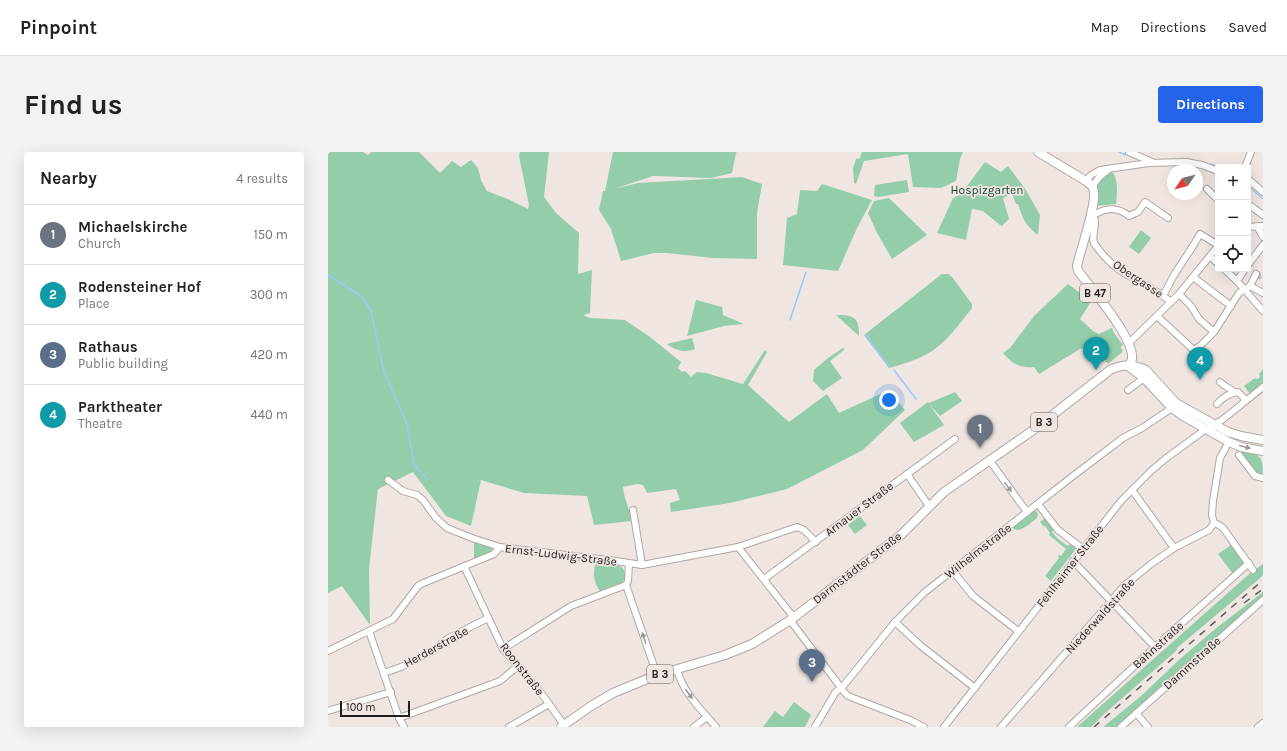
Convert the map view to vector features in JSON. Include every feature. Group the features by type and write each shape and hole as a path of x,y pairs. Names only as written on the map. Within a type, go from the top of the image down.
{"main road":[{"path":"1038,152 1086,181 1093,187"},
{"name":"B 47","path":"1093,187 1092,216 1079,255 1077,266 1078,271 1114,320 1145,374"},
{"path":"1128,366 1130,346"},
{"name":"B 3","path":"1128,366 1138,366 1145,374"},
{"name":"Darmstädter Straße","path":"562,726 613,693 657,675 725,655 752,644 792,619 902,534 944,492 1036,428 1110,370 1128,366"},
{"path":"1145,374 1172,408 1183,416 1229,442 1262,452"},
{"path":"1145,374 1176,403 1215,425 1234,434 1263,440"}],"street":[{"path":"1129,152 1154,162"},
{"path":"1246,164 1251,152"},
{"path":"1086,181 1091,175 1100,170 1154,162 1179,161 1193,163 1215,170"},
{"path":"1093,187 1100,176 1110,169"},
{"path":"1251,182 1263,192"},
{"path":"1208,189 1215,197"},
{"path":"1092,216 1097,213 1114,209 1123,211 1129,216 1138,212 1145,202 1168,218"},
{"path":"1251,206 1263,215"},
{"name":"Obergasse","path":"1092,216 1095,222 1093,240 1097,248 1117,268 1171,302"},
{"path":"1260,226 1263,237"},
{"path":"1163,296 1174,275 1200,234 1215,244"},
{"path":"1251,261 1263,245"},
{"path":"1130,346 1179,294 1215,250"},
{"path":"1210,256 1215,261"},
{"path":"1227,272 1247,288 1263,293"},
{"path":"1237,281 1243,272"},
{"path":"1193,350 1200,346 1214,332 1239,293 1247,288 1256,274"},
{"path":"1193,277 1231,306"},
{"path":"1247,288 1263,311"},
{"path":"1179,294 1191,306 1199,320 1214,332"},
{"path":"1157,316 1200,355"},
{"path":"1128,390 1145,374"},
{"path":"1220,382 1234,392 1238,392 1246,400"},
{"name":"Fehlheimer Straße","path":"944,727 1121,501 1151,471 1167,458 1215,425 1263,387"},
{"path":"1217,404 1223,397 1234,392"},
{"name":"Wilhelmstraße","path":"815,727 835,693 841,688 895,622 925,592 1123,438 1142,428 1172,408"},
{"name":"Arnauer Straße","path":"764,579 955,439"},
{"path":"1226,446 1220,458 1212,515 1214,523 1223,528 1253,570"},
{"path":"1239,455 1255,476 1263,478"},
{"path":"990,461 1027,512"},
{"path":"907,474 929,506"},
{"path":"388,480 403,491 423,500 436,518 447,528 500,547"},
{"path":"1132,490 1174,548"},
{"path":"1038,504 1058,530 1083,549"},
{"path":"633,510 642,565"},
{"name":"Niederwaldstraße","path":"1001,727 1122,588 1139,573 1174,548 1209,530 1214,523"},
{"name":"Ernst-Ludwig-Straße","path":"328,651 395,618 421,584 494,554 500,547 642,565 738,547 797,527 804,530 816,542"},
{"path":"738,547 791,614 793,624 848,696 924,727"},
{"path":"1073,561 1155,647"},
{"name":"Bahnstraße","path":"1069,727 1155,647 1249,563"},
{"path":"629,564 628,581 626,585 657,675"},
{"name":"Roonstraße","path":"464,566 503,649 549,704 562,726"},
{"path":"952,570 973,596 1018,631"},
{"path":"503,649 571,606 626,585"},
{"name":"Dammstraße","path":"1121,727 1263,600"},
{"name":"Herderstraße","path":"384,673 419,658 434,650 447,639 488,618"},
{"path":"895,622 921,646 975,688"},
{"path":"369,631 404,727"},
{"path":"400,718 500,681 518,666"},
{"path":"677,669 682,685 687,694 716,727"},
{"path":"328,711 390,692"},
{"path":"509,727 549,704"},
{"path":"1136,714 1148,727"},
{"path":"694,727 707,717"},
{"path":"1258,727 1263,723"}],"green space":[{"path":"328,152 363,152 368,155 371,152 419,152 440,173 452,161 461,167 471,160 478,168 481,180 487,191 528,209 529,205 519,156 520,152 549,152 544,197 557,214 579,233 578,274 592,270 590,313 583,315 590,318 625,320 650,337 681,362 678,368 682,372 685,371 691,377 697,372 706,373 743,384 765,350 767,352 748,385 789,422 827,394 839,413 889,390 905,410 863,450 787,489 730,503 671,512 670,503 680,500 676,489 647,493 643,485 637,484 623,487 632,521 594,525 587,496 524,493 481,480 471,526 446,516 413,472 378,489 369,568 370,625 342,586 328,593"},
{"path":"613,152 737,152 732,173 711,178 653,176 614,189 638,183 742,177 762,184 757,213 757,259 713,258 654,253 621,261 611,229 599,210 603,191 605,191"},
{"path":"862,152 963,152 960,159 956,181 941,188 913,187 908,154 864,161 856,184 854,183 853,168 856,159 860,158"},
{"name":"Hospizgarten","path":"985,162 1001,172 1008,166 1026,190 1040,215 1038,235 1025,221 1012,194 1003,198 1009,219 1002,226 983,211 972,209 966,240 937,233 953,198 961,194"},
{"path":"1111,171 1114,174 1116,182 1116,204 1097,206 1097,181"},
{"path":"907,180 909,192 878,197 874,196 875,185"},
{"path":"822,184 872,200 858,226 838,271 783,265 787,218 797,214 800,190 817,191"},
{"path":"889,198 927,235 892,259 877,233 868,213 874,201"},
{"path":"1141,230 1151,238 1139,254 1129,247"},
{"path":"942,274 948,274 952,277 972,304 972,308 953,332 936,349 920,358 889,368 864,335"},
{"path":"1068,284 1092,300 1080,319 1093,331 1099,334 1112,328 1123,345 1121,346 1121,349 1123,350 1121,353 1108,364 1094,345 1080,349 1039,374 1034,367 1025,367 1013,363 1003,353 1010,348 1034,316"},
{"path":"696,300 722,307 723,315 744,324 724,326 687,336"},
{"path":"836,315 854,318 858,325 859,336"},
{"path":"692,338 695,349 687,351 680,351 667,344"},
{"path":"843,348 844,350 830,361 842,378 823,391 813,381 814,370"},
{"path":"1263,369 1263,383 1250,394 1244,386 1255,378 1259,378 1259,374"},
{"path":"955,392 962,401 940,416 929,404 944,425 914,442 900,423 928,402 929,403"},
{"path":"1242,450 1253,453 1259,457 1262,463 1263,475 1256,472 1241,453"},
{"path":"1035,510 1038,513 1037,518 1028,525 1018,530 1012,527"},
{"path":"860,516 867,525 855,534 848,525"},
{"path":"1047,519 1054,529 1052,532 1058,539 1068,546 1070,544 1076,549 1051,581 1045,576 1059,558 1058,556 1061,556 1066,549 1049,535 1050,533 1040,522"},
{"path":"474,542 492,548 492,550 484,556 474,559"},
{"path":"1231,545 1244,562 1243,565 1233,574 1218,554"},
{"path":"596,563 618,565 624,570 624,580 621,583 600,591 594,578"},
{"path":"1263,564 1263,575 1259,579 1177,648 1176,651 1091,727 1077,727 1248,575"},
{"path":"1263,592 1263,598 1117,727 1103,727 1141,696 1180,659 1215,629"},
{"path":"794,702 811,715 805,727 763,727 775,711 783,717"}],"waterway":[{"path":"1119,152 1126,155"},
{"path":"1211,164 1215,166"},
{"path":"1251,189 1263,199"},
{"path":"790,320 806,272"},
{"path":"328,275 361,296 371,311 384,372 407,424 414,465 427,479"},
{"path":"866,335 889,366"},
{"path":"894,370 916,399"}],"tunnel":[{"path":"1256,274 1259,276 1263,275"}],"railway":[{"path":"1094,727 1263,580"},
{"path":"1244,603 1263,589"}],"place":[{"name":"Rodensteiner Hof","path":"1096,370"},
{"name":"Parktheater","path":"1200,380"},
{"name":"Michaelskirche","path":"980,448"},
{"name":"Rathaus","path":"812,682"}]}
